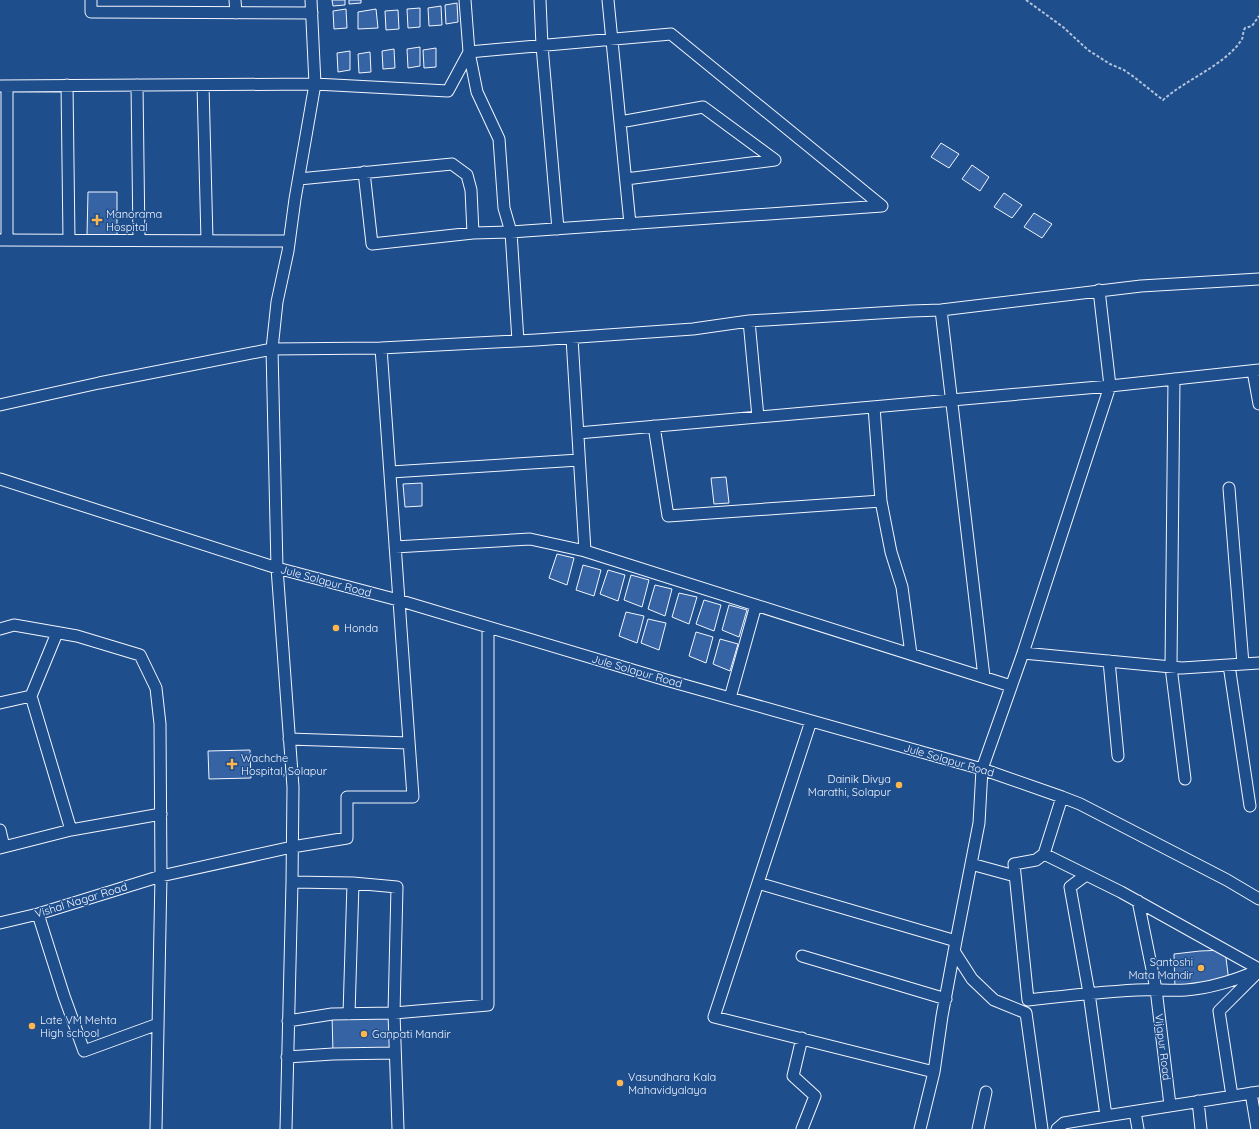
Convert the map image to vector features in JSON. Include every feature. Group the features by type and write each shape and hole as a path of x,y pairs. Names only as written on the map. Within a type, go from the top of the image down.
{"street":[{"path":"91,0 91,12 312,12"},
{"path":"235,0 236,12"},
{"path":"286,1129 293,788 277,568 272,349 277,302 315,84 311,0"},
{"path":"465,0 469,52 476,92 499,139 504,208 511,232 518,341"},
{"path":"540,0 542,46 558,229"},
{"path":"608,0 630,224"},
{"path":"364,172 372,244 473,233 558,229 882,206 671,34 469,52"},
{"path":"289,240 4,240 4,86 315,84 448,90 469,52"},
{"path":"67,85 69,240"},
{"path":"137,85 139,240"},
{"path":"203,85 207,240"},
{"path":"620,122 703,107 775,160 626,178"},
{"path":"299,179 452,164 467,175 470,190 473,233"},
{"path":"0,405 99,383 272,349 381,348 572,338 693,329 749,321 941,310 1099,290 1259,279"},
{"path":"922,1129 934,1072 955,946 979,823 982,768 1023,652 1110,386 1099,290"},
{"path":"941,310 984,677"},
{"path":"749,321 758,417"},
{"path":"572,338 585,551"},
{"path":"290,739 409,743 398,600 391,472 381,348"},
{"path":"578,433 1110,386 1256,371 1259,404"},
{"path":"1174,379 1171,667 1184,779"},
{"path":"874,407 881,502 890,552 902,587 911,654"},
{"path":"654,426 668,516 881,502"},
{"path":"391,472 579,460"},
{"name":"Jule Solapur Road","path":"0,479 277,568 398,600 730,698 982,768 1080,804 1221,877 1259,899"},
{"path":"1229,488 1243,664"},
{"path":"395,547 530,539 585,551 1011,686"},
{"path":"730,698 756,605"},
{"path":"0,629 14,625 77,636 140,655 156,688 160,724 161,814 156,1129"},
{"path":"288,1021 332,1014 394,1013 488,1005 488,627"},
{"path":"58,633 31,696 71,830"},
{"path":"1023,652 1182,668 1259,663"},
{"path":"1109,661 1118,756"},
{"path":"1229,665 1250,806"},
{"path":"0,703 31,696"},
{"path":"811,721 714,1016 934,1072"},
{"name":"Vishal Nagar Road","path":"0,923 38,914 161,876 292,847 347,838 347,797 414,797 409,743"},
{"path":"1062,797 1044,854 1036,860 1014,864 1028,1000 1089,993 1156,988 1185,990 1212,986 1259,970"},
{"path":"0,830 2,847 71,830 161,814"},
{"path":"1044,854 1138,901 1259,970"},
{"path":"971,864 1015,876"},
{"path":"1086,875 1070,887 1089,993 1106,1116"},
{"path":"292,882 353,883 397,887 394,1013 398,1129"},
{"path":"349,1014 353,883"},
{"path":"758,883 955,946 972,979 994,1000 1026,1013 1042,1129"},
{"name":"Vijapur Road","path":"1138,901 1156,988 1170,1105"},
{"path":"38,914 64,996 84,1050 158,1024"},
{"path":"802,956 946,998"},
{"path":"1232,1096 1219,1011 1259,970"},
{"path":"802,1038 793,1076 815,1096 802,1129"},
{"path":"287,1057 333,1054 395,1053"},
{"path":"978,1129 986,1092"},
{"path":"1057,1129 1064,1123 1074,1125 1106,1116 1255,1093 1257,1129"},
{"path":"1198,1101 1201,1129"},
{"path":"1135,1112 1138,1129"}],"path":[{"path":"1026,0 1063,27 1088,50 1110,64 1124,70 1163,100 1172,91 1201,74 1228,54 1243,38 1242,32 1245,28 1252,26 1259,16"}],"building":[{"path":"332,0 345,0 345,5 333,6"},
{"path":"349,0 361,0 361,3 349,4"},
{"path":"457,3 458,22 446,24 445,5"},
{"path":"441,6 442,25 429,26 428,8"},
{"path":"420,8 420,27 408,28 407,9"},
{"path":"346,9 347,28 334,29 333,11"},
{"path":"376,9 378,28 358,29 358,12"},
{"path":"398,10 399,29 386,30 385,11"},
{"path":"420,47 420,66 408,68 407,49"},
{"path":"436,48 436,67 424,68 423,50"},
{"path":"394,49 395,68 383,69 382,51"},
{"path":"350,51 350,70 338,72 337,53"},
{"path":"370,52 371,72 359,73 358,54"},
{"path":"941,143 959,154 949,168 931,157"},
{"path":"972,165 989,177 980,191 962,179"},
{"path":"88,192 117,192 117,236 87,235"},
{"path":"1004,193 1022,205 1012,218 994,207"},
{"path":"1034,213 1052,224 1042,238 1024,227"},
{"path":"726,477 729,503 714,504 711,478"},
{"path":"422,483 422,506 405,507 403,484"},
{"path":"557,554 574,558 567,585 549,578"},
{"path":"583,565 601,570 594,596 576,590"},
{"path":"608,570 625,575 618,601 600,594"},
{"path":"631,575 649,580 642,607 624,600"},
{"path":"655,585 672,589 665,616 648,609"},
{"path":"679,593 697,597 689,624 672,617"},
{"path":"704,600 721,605 714,631 696,624"},
{"path":"729,605 747,610 739,637 722,630"},
{"path":"626,612 644,616 637,643 619,636"},
{"path":"648,619 666,623 659,650 641,643"},
{"path":"696,632 713,637 706,663 689,656"},
{"path":"720,639 738,644 730,671 713,664"},
{"path":"250,750 251,778 209,779 208,751"},
{"name":"Santoshi Mata Mandir","path":"1225,950 1229,982 1175,989 1174,954"},
{"name":"Ganpati Mandir","path":"394,1013 395,1053 333,1054 332,1014"}],"place":[{"name":"Manorama Hospital","path":"97,220"},
{"name":"Honda","path":"336,628"},
{"name":"Wachche Hospital, Solapur","path":"232,764"},
{"name":"Dainik Divya Marathi, Solapur","path":"899,785"},
{"name":"Santoshi Mata Mandir","path":"1201,968"},
{"name":"Late VM Mehta High school","path":"32,1026"},
{"name":"Ganpati Mandir","path":"364,1034"},
{"name":"Vasundhara Kala Mahavidyalaya","path":"620,1083"}]}
